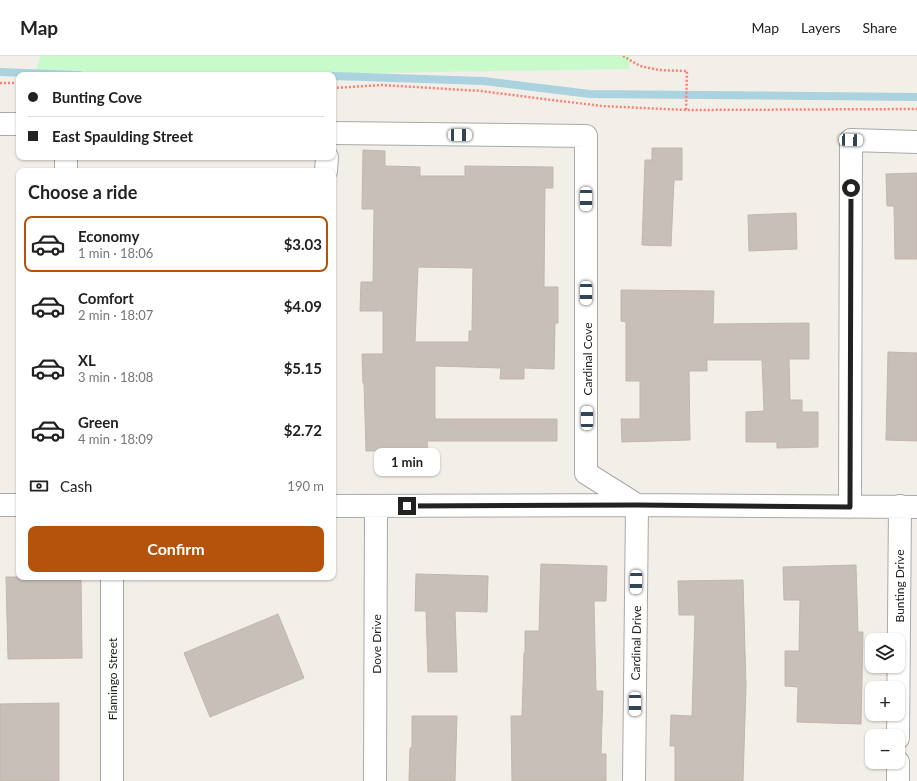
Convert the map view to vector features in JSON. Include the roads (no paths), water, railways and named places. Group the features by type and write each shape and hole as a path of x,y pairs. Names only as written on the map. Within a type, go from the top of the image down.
{"street":[{"path":"0,124 16,124"},
{"name":"Cardinal Cove","path":"336,133 586,136 586,473 637,505"},
{"path":"850,507 851,140 917,142"},
{"path":"0,505 16,505"},
{"path":"336,506 637,505 908,507"},
{"name":"Cardinal Drive","path":"634,781 637,505"},
{"name":"Dove Drive","path":"375,781 376,506"},
{"name":"Bunting Drive","path":"898,729 908,507"},
{"name":"Flamingo Street","path":"112,580 112,781"},
{"path":"898,769 898,781"}],"waterway":[{"path":"0,72 16,73"},
{"path":"336,76 484,81 590,94 917,97"}]}
